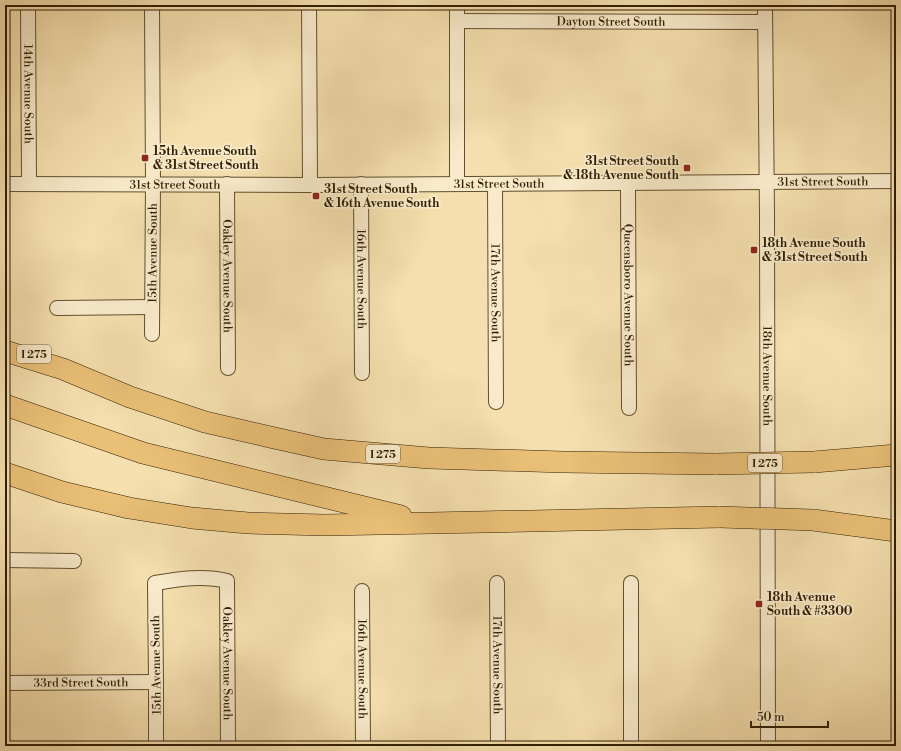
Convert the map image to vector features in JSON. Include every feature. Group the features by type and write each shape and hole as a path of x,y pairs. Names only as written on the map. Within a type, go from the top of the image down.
{"highway":[{"name":"I 275","path":"5,338 63,369 130,397 205,422 324,449 429,458 563,462 716,464 896,462"},
{"path":"5,351 63,369"},
{"path":"5,405 143,453 432,523"},
{"path":"814,462 896,455"},
{"path":"5,473 62,492 129,508 192,518 248,523 324,525 720,518 814,520 896,518"},
{"path":"814,520 896,531"}],"street":[{"name":"14th Avenue South","path":"28,5 29,184"},
{"name":"15th Avenue South","path":"152,5 154,184 152,334"},
{"path":"309,5 310,185"},
{"path":"457,5 457,183"},
{"name":"18th Avenue South","path":"765,5 767,182 768,746"},
{"name":"Dayton Street South","path":"457,21 765,22"},
{"name":"31st Street South","path":"5,184 310,185 896,181"},
{"name":"Queensboro Avenue South","path":"628,182 630,408"},
{"name":"Oakley Avenue South","path":"227,184 228,368"},
{"name":"16th Avenue South","path":"361,184 362,373"},
{"name":"17th Avenue South","path":"495,184 496,402"},
{"path":"57,308 152,307"},
{"path":"5,560 74,561"},
{"name":"Oakley Avenue South","path":"154,583 184,578 206,578 227,581 228,746"},
{"name":"15th Avenue South","path":"154,583 156,746"},
{"name":"17th Avenue South","path":"497,583 498,746"},
{"path":"631,583 631,746"},
{"name":"16th Avenue South","path":"362,591 363,746"},
{"name":"33rd Street South","path":"5,683 156,682"}],"place":[{"name":"15th Avenue South & 31st Street South","path":"145,158"},
{"name":"31st Street South & 18th Avenue South","path":"687,168"},
{"name":"31st Street South & 16th Avenue South","path":"316,196"},
{"name":"18th Avenue South & 31st Street South","path":"754,250"},
{"name":"18th Avenue South & #3300","path":"759,604"}]}
